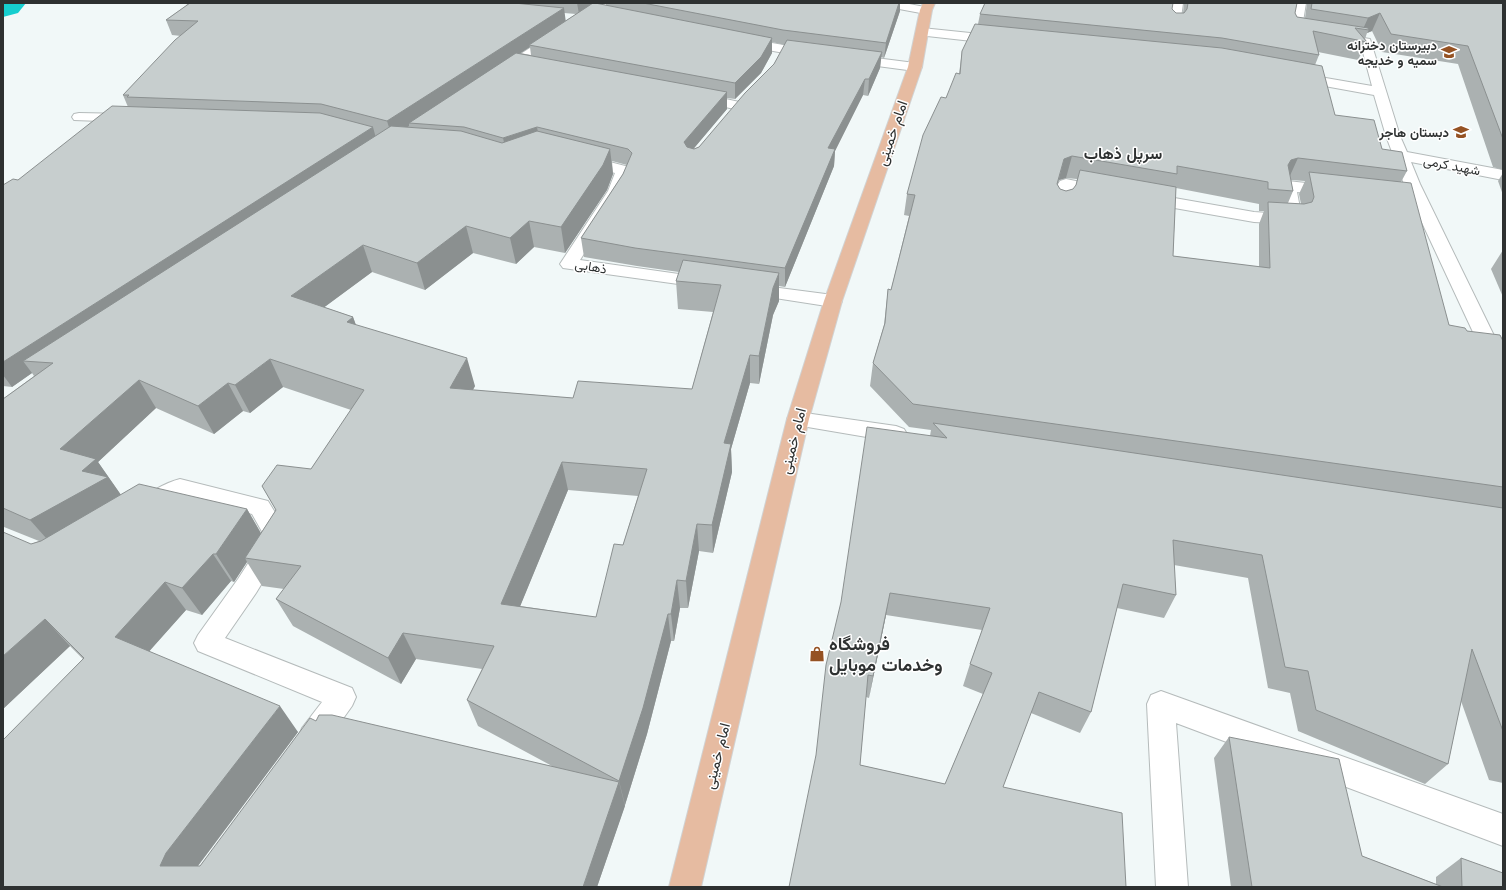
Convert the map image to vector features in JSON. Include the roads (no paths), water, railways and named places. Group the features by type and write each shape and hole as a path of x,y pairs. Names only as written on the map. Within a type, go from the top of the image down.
{"main road":[{"name":"امام خمینی","path":"685,887 798,419 833,301 915,67 927,7"}],"street":[{"path":"883,3 927,7"},
{"path":"1174,26 1177,3"},
{"path":"1300,3 1295,30 1366,42 1412,200 1503,375"},
{"path":"490,80 591,14"},
{"path":"922,32 1009,41"},
{"path":"729,39 779,55 820,55"},
{"path":"844,58 915,67"},
{"path":"516,63 537,67"},
{"path":"1286,75 1380,92"},
{"path":"687,95 744,101 729,118"},
{"path":"79,117 141,119"},
{"name":"شهید کرمی","path":"1400,155 1503,174"},
{"name":"ذهابی","path":"570,157 624,170 616,191 569,264 833,301"},
{"path":"1060,206 1066,184 1254,217 1294,219 1288,186 1350,193"},
{"path":"798,419 915,437"},
{"path":"128,518 180,487 260,507 278,537 247,586 207,643 342,697 300,754"},
{"path":"1172,887 1161,704 1503,830"}],"place":[{"name":"دبیرستان دخترانه سمیه و خدیجه","path":"1449,52"},
{"name":"دبستان هاجر","path":"1461,132"},
{"name":"فروشگاه وخدمات موبایل","path":"817,654"}],"district":[{"name":"سرپل ذهاب","path":"1123,153"}]}
